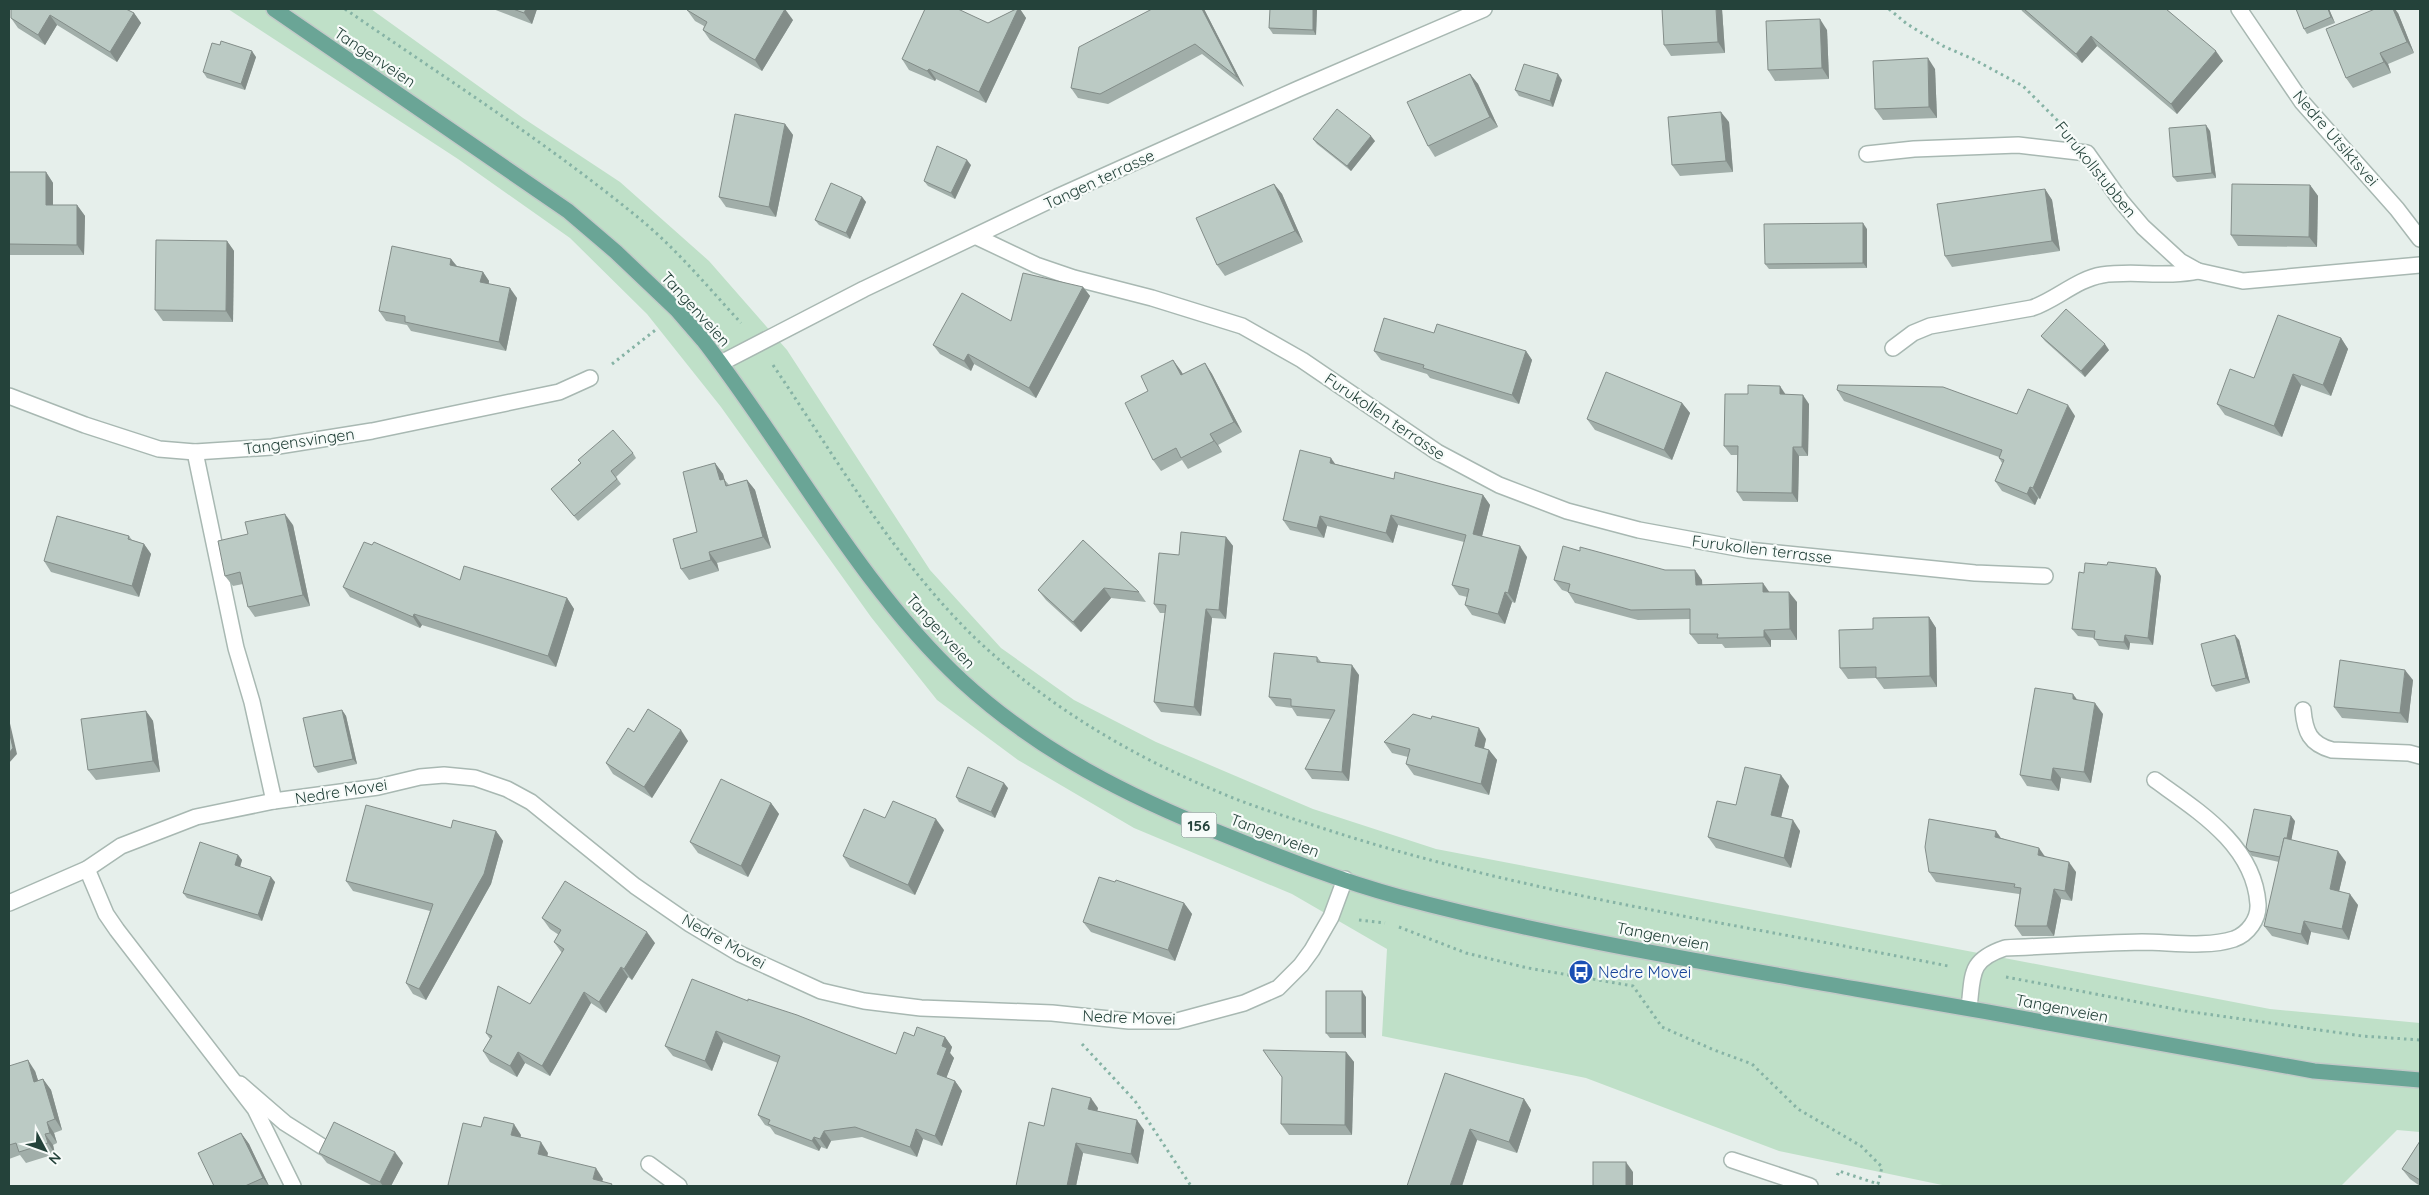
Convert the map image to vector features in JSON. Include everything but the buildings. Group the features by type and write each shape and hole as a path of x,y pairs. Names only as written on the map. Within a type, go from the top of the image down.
{"main road":[{"name":"Tangenveien","path":"274,9 568,212 616,252 677,310 722,363 864,569 912,628 961,680 1006,718 1053,752 1158,808 1266,851 1344,879 1399,896 1585,939 2314,1071 2420,1080"}],"street":[{"name":"Tangen terrasse","path":"722,363 864,289 977,237 1057,197 1280,97 1484,9"},
{"name":"Nedre Utsiktsvei","path":"2239,9 2302,102 2397,209 2420,239"},
{"path":"1868,154 1914,149 2018,145 2087,153"},
{"name":"Furukollstubben","path":"2087,153 2121,202 2143,227 2180,262 2198,271 2243,281 2420,265"},
{"name":"Furukollen terrasse","path":"977,237 1036,265 1074,278 1152,298 1242,326 1302,360 1437,452 1499,484 1567,511 1638,530 1748,550 1975,573 2045,576"},
{"name":"Furukollstubben","path":"1892,348 1913,333 1930,326 2032,308 2047,302 2082,282 2100,275 2132,272 2187,274 2198,271"},
{"name":"Tangensvingen","path":"9,396 85,425 159,449 196,452 272,447 372,431 559,392 590,378"},
{"path":"196,452 236,648 252,702 274,802"},
{"path":"2303,710 2309,736 2322,747 2332,750 2409,753 2420,756"},
{"name":"Nedre Movei","path":"9,903 87,869 122,846 196,817 274,802 378,787 420,777 444,775 475,778 507,789 531,802 635,886 690,924 740,954 821,991 864,1001 921,1008 1052,1013 1130,1020 1177,1021 1244,1003 1278,988 1301,965 1332,917 1344,879"},
{"path":"1969,1008 1974,971 1986,954 2005,948 2143,942 2213,942 2234,939 2247,931 2256,919 2257,895 2254,884 2240,855 2215,826 2154,780"},
{"path":"87,869 106,914 117,930 233,1079 263,1124 293,1186"},
{"path":"233,1079 285,1123 322,1147"},
{"path":"1732,1160 1810,1186"},
{"path":"649,1164 679,1186"}],"path":[{"path":"345,9 564,160 636,216 706,284 760,342 886,532 926,584 974,637 1035,690 1066,712 1152,762 1215,791 1376,846 1484,874 1618,904 2184,1012 2362,1036 2420,1040"},
{"name":"Furukollstubben","path":"1889,9 1907,24 1943,46 1973,59 2023,86 2054,116 2087,153"},
{"path":"590,378 646,339 706,284"},
{"path":"1332,917 1390,924 1466,953 1528,968 1632,986 1662,1027 1714,1050 1752,1064 1798,1109 1861,1146 1882,1167 1878,1184 1839,1171 1833,1186"},
{"path":"1052,1013 1135,1101 1191,1186"}],"green space":[{"path":"228,9 371,9 523,118 620,182 709,261 787,350 930,570 1001,648 1074,700 1156,742 1313,809 1436,849 2270,1009 2420,1023 2420,1132 2397,1130 2341,1186 1947,1186 1779,1151 1586,1078 1382,1036 1387,949 1292,894 1134,828 1018,760 937,700 871,617 721,407 647,314 570,238 458,159"}],"place":[{"name":"Nedre Movei","path":"1581,972"}]}
